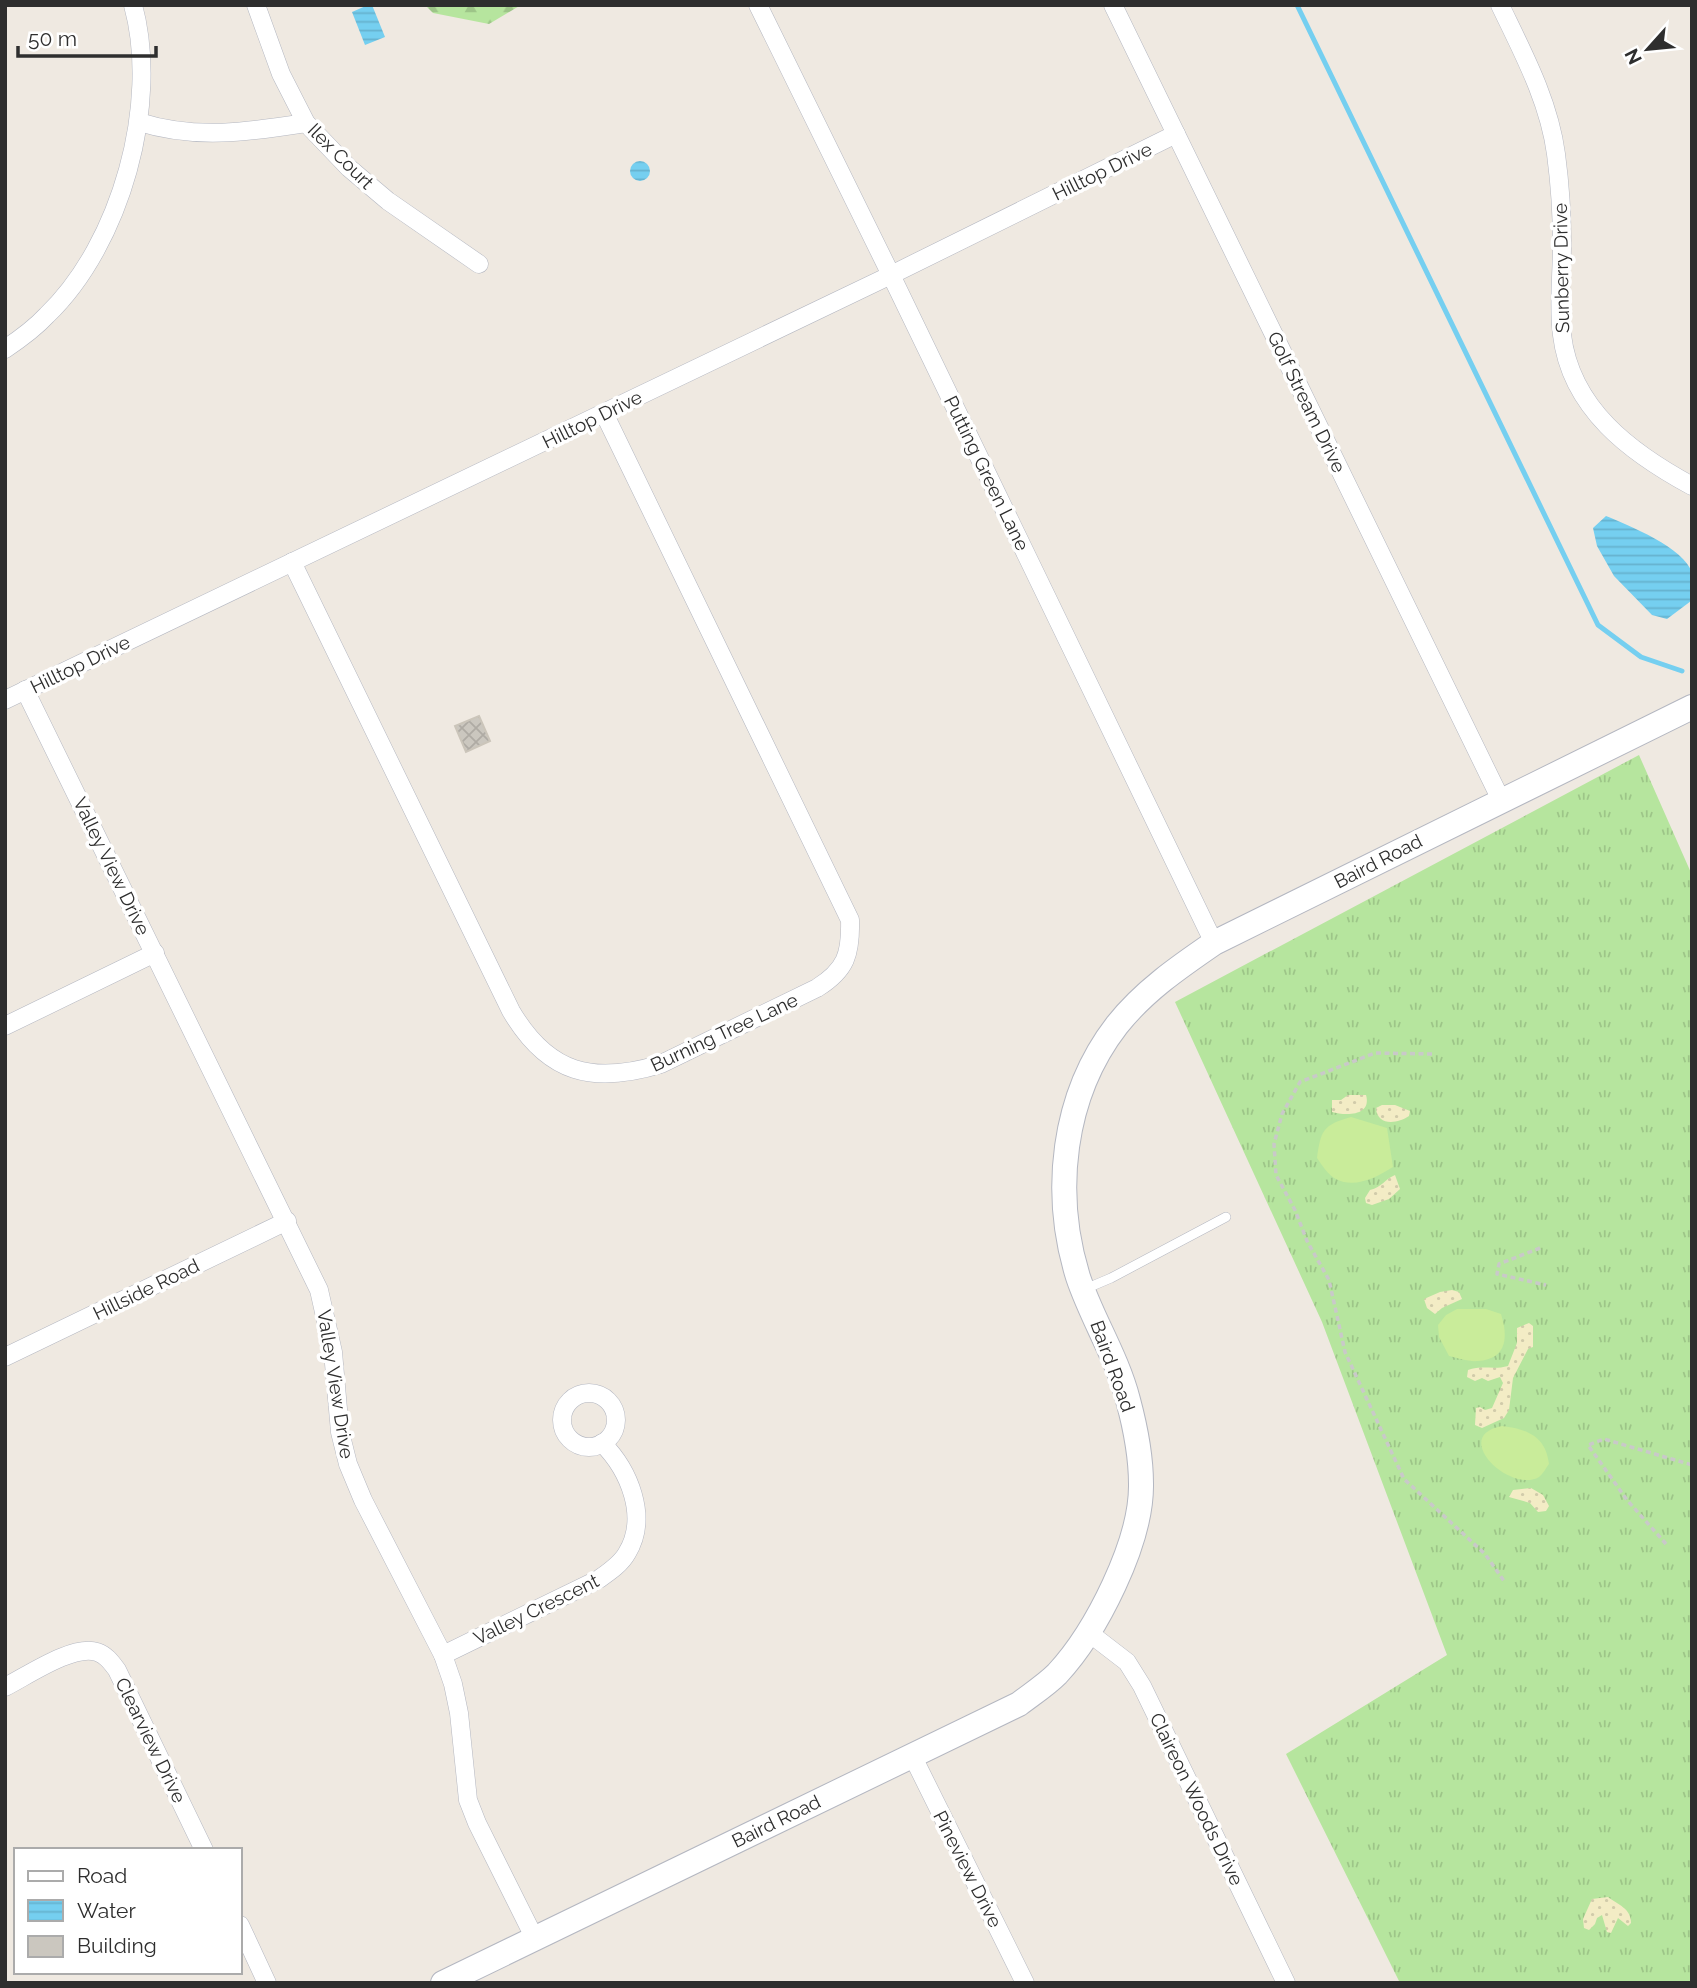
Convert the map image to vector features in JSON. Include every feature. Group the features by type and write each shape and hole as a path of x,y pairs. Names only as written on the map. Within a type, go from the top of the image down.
{"street":[{"path":"5,349 49,314 79,275 101,239 124,186 139,122 142,72 138,22 133,5"},
{"name":"Ilex Court","path":"256,5 281,74 306,122 349,168 388,201 479,264"},
{"name":"Putting Green Lane","path":"758,5 1214,943"},
{"name":"Golf Stream Drive","path":"1113,5 1501,800"},
{"name":"Sunberry Drive","path":"1500,5 1534,76 1548,118 1555,151 1562,240 1562,335 1573,375 1595,413 1609,430 1644,458 1692,486"},
{"path":"139,122 165,131 196,134 246,132 306,122"},
{"name":"Hilltop Drive","path":"5,700 891,275 1177,134"},
{"name":"Burning Tree Lane","path":"292,562 523,1032 540,1050 562,1064 583,1072 610,1075 635,1072 661,1064 805,994 832,978 845,962 848,953 850,920 604,413"},
{"name":"Valley View Drive","path":"25,690 319,1290 327,1319 340,1432 348,1464 363,1500 443,1655 459,1713 468,1800 534,1937"},
{"name":"Baird Road","path":"443,1983 1019,1704 1055,1676 1076,1651 1118,1578 1129,1550 1142,1485 1128,1399 1084,1290 1069,1243 1063,1200 1065,1156 1072,1123 1098,1054 1118,1024 1162,980 1214,943 1692,707"},
{"path":"5,1026 155,953"},
{"name":"Hillside Road","path":"5,1357 287,1221"},
{"name":"Valley Crescent","path":"443,1655 599,1579 627,1553 636,1519 633,1496 615,1457 601,1443"},
{"name":"Claireon Woods Drive","path":"1088,1632 1127,1662 1142,1686 1286,1983"},
{"name":"Clearview Drive","path":"5,1687 70,1654 87,1650 108,1658 117,1670 203,1848"},
{"name":"Pineview Drive","path":"912,1755 1025,1983"},
{"path":"242,1929 268,1983"}],"lane":[{"path":"1084,1290 1226,1217"}],"path":[{"path":"1433,1054 1375,1053 1300,1082 1282,1114 1274,1144 1276,1175 1329,1280 1345,1352 1404,1479 1485,1554 1504,1581"},
{"path":"1540,1248 1499,1264 1497,1274 1546,1285"},
{"path":"1666,1544 1627,1500 1588,1445 1604,1439 1692,1465"}],"green space":[{"path":"425,5 521,5 489,24 433,13"},
{"path":"1639,755 1692,875 1692,1983 1400,1983 1286,1754 1447,1655 1322,1322 1175,1002"},
{"path":"1351,1117 1387,1128 1393,1167 1373,1178 1351,1183 1333,1177 1317,1158 1325,1130 1334,1123"},
{"path":"1457,1309 1486,1309 1501,1314 1505,1338 1495,1356 1475,1361 1449,1356 1439,1337 1438,1325 1446,1315"},
{"path":"1502,1426 1528,1432 1540,1441 1549,1464 1539,1477 1527,1480 1514,1478 1490,1462 1483,1451 1481,1441 1487,1432"}],"sand":[{"path":"1348,1095 1366,1095 1367,1102 1362,1111 1350,1114 1332,1112 1332,1100 1341,1100"},
{"path":"1395,1105 1410,1111 1409,1116 1394,1122 1384,1121 1377,1114 1376,1108"},
{"path":"1395,1175 1400,1189 1389,1199 1372,1205 1366,1203 1365,1198 1370,1190"},
{"path":"1452,1290 1459,1292 1462,1299 1435,1314 1427,1308 1424,1299"},
{"path":"1529,1323 1533,1326 1533,1347 1528,1349 1513,1378 1509,1410 1504,1418 1482,1428 1475,1425 1476,1408 1492,1408 1503,1383 1500,1377 1475,1381 1467,1377 1468,1370 1508,1366 1517,1343 1517,1328"},
{"path":"1531,1488 1543,1495 1549,1506 1546,1511 1538,1512 1530,1503 1509,1497 1513,1490"},
{"path":"1608,1897 1626,1910 1631,1923 1628,1926 1618,1918 1611,1933 1607,1932 1602,1915 1589,1930 1584,1928 1583,1919 1592,1899"}],"water":[{"path":"372,5 385,37 365,45 352,12"},
{"path":"640,161 647,164 650,171 647,178 640,181 633,178 630,171 633,164"},
{"path":"1606,516 1655,539 1679,555 1692,573 1691,601 1667,619 1652,615 1614,576 1597,546 1593,528"}],"building":[{"path":"479,716 490,741 466,752 455,726"}],"waterway":[{"path":"1297,5 1598,625 1641,657 1682,671"}]}
